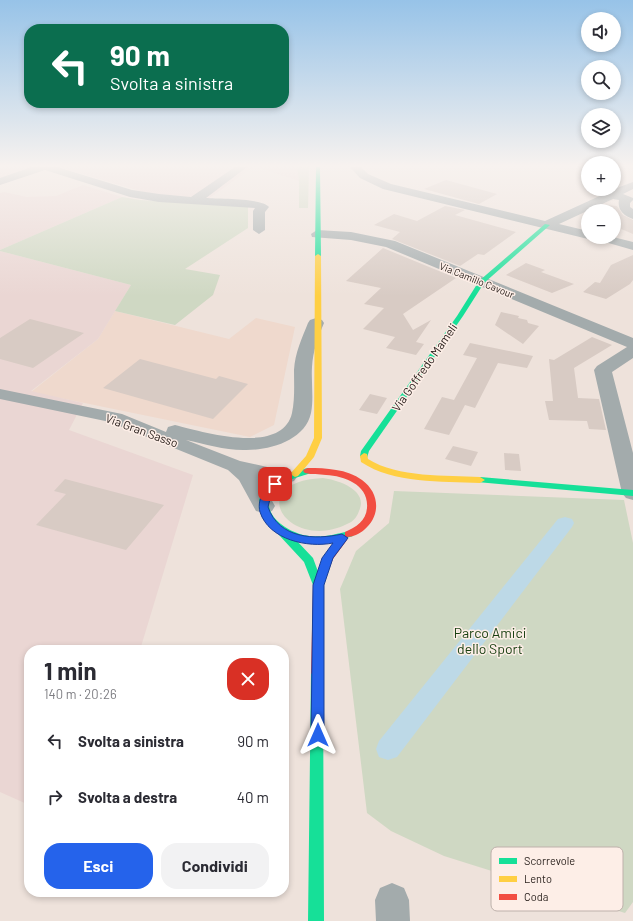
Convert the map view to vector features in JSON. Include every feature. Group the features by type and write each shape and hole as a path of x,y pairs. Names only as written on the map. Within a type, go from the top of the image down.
{"main road":[{"path":"317,210 316,323 318,438 310,457 291,475 275,484 267,494 264,506 269,520 283,532 309,561 318,585"},
{"name":"Via Goffredo Mameli","path":"547,225 481,282 460,316 365,451 364,460 368,464 379,469 405,474 633,493"},
{"path":"318,438 324,449"},
{"path":"283,532 296,538 311,541 328,541 342,538 357,531 367,522 373,512 373,501 369,491 360,482 348,476 336,465"},
{"path":"291,475 321,471 348,476"},
{"path":"316,921 318,585 328,558 342,538"}],"street":[{"path":"259,230 260,210"},
{"path":"484,210 581,233"},
{"path":"547,225 578,210"},
{"name":"Via Camillo Cavour","path":"317,234 351,236 390,244 633,344"},
{"path":"621,243 633,246"},
{"path":"115,418 225,443 249,446 266,443 279,438 297,425 301,414 304,355 316,323"},
{"path":"633,351 603,370 633,493"},
{"name":"Via Gran Sasso","path":"0,394 115,418 235,466 291,475"},
{"name":"Via Gran Sasso","path":"235,466 247,476 264,506"}],"shaded area":[{"path":"0,210 92,210 0,250"},
{"path":"0,251 131,285 98,339 31,391 83,403 69,430 193,475 142,645 24,645 24,803 0,792"},
{"path":"115,311 229,339 256,318 295,327 274,425 250,437 31,392 98,339"}],"green space":[{"path":"92,210 248,210 248,228 185,269 220,275 213,295 175,325 115,311 131,285 0,250"},
{"path":"323,478 344,484 356,492 360,497 361,504 356,517 349,523 326,531 307,530 292,523 282,513 279,502 284,491 298,482"},
{"name":"Parco Amici dello Sport","path":"394,491 624,500 633,543 633,902 625,913 619,911 623,911 623,847 491,847 491,871 444,856 391,831 367,813 340,589 356,551 389,523"}],"building":[{"path":"438,210 465,210 455,215 516,232 484,255 478,254 460,266 392,239 400,232 374,225 394,214 417,221"},
{"path":"621,212 623,215 633,220 633,234 621,229"},
{"path":"383,248 456,278 403,314 413,330 431,320 416,342 424,344 416,355 386,348 395,337 363,329 384,308 364,304 381,288 346,281"},
{"path":"633,255 633,280 630,284 606,299 583,292 595,282 600,283 611,265"},
{"path":"526,263 545,270 541,272 574,284 552,293 506,275"},
{"path":"501,312 519,316 518,318 527,320 528,323 539,326 523,344 495,325"},
{"path":"30,319 84,333 33,368 0,359 0,338"},
{"path":"592,337 612,345 574,368 578,398 599,399 606,430 589,429 587,421 549,420 545,401 553,401 549,359 554,360"},
{"path":"470,343 533,356 527,368 498,363 475,408 465,405 449,435 424,429 442,397 454,400 477,358 463,355"},
{"path":"140,359 216,379 219,376 248,384 213,419 103,388"},
{"path":"370,394 387,398 377,414 359,410"},
{"path":"453,446 478,452 471,466 445,459"},
{"path":"504,453 519,454 521,471 505,470"},
{"path":"65,479 164,505 126,550 36,525 66,494 54,491"}],"waterway":[{"path":"388,749 565,523"}],"traffic: fast":[{"path":"318,210 318,256"},
{"path":"364,456 365,451 460,316 481,282 547,225"},
{"path":"308,471 280,481 271,488 264,501 268,516 280,529 288,534 304,539 321,540 349,534"},
{"path":"480,480 633,493"},
{"path":"283,533 309,561 318,585"},
{"path":"316,921 317,673"}],"traffic: slow":[{"path":"295,474 310,457 318,438 318,256"},
{"path":"364,456 364,460 373,466 402,474 436,478 480,480"}],"traffic: jam":[{"path":"308,471 341,474 359,482 366,488 370,495 372,511 364,525 358,530 349,534"},
{"path":"317,673 318,585 328,558 343,538"}],"route":[{"path":"275,484 267,494 263,507 266,516 272,524 283,532 296,538 311,541 328,541 342,538 328,558 318,585 318,735"}]}
